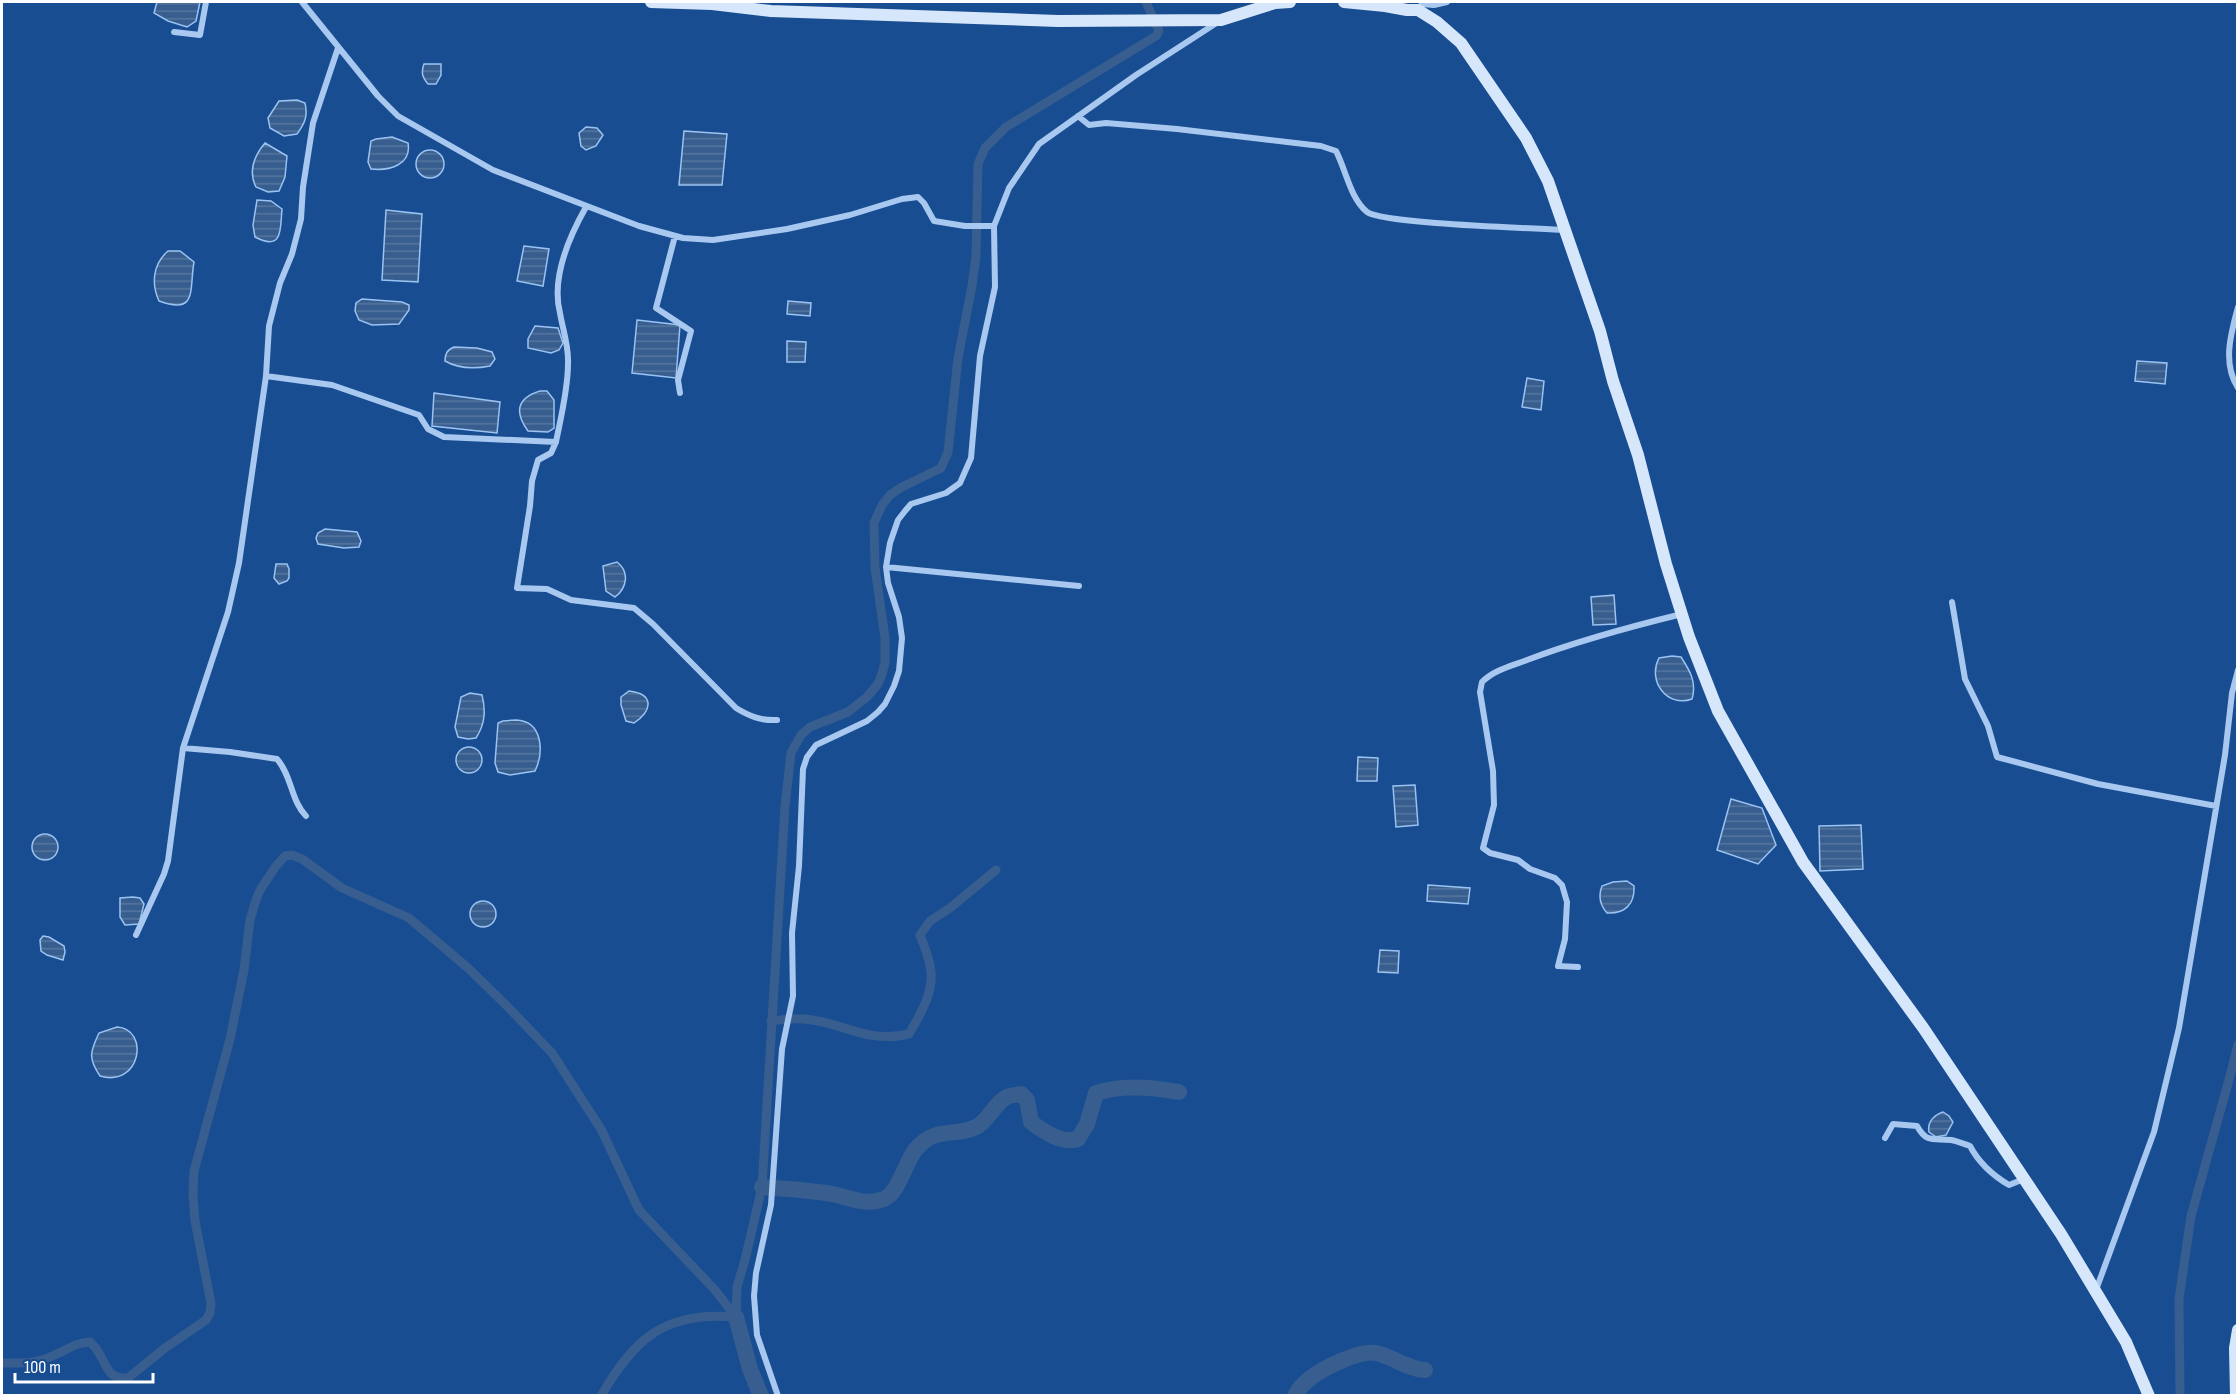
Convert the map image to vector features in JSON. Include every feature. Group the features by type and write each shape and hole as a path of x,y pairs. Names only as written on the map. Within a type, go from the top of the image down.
{"street":[{"path":"174,32 200,36 206,2"},
{"path":"302,2 378,96 398,116 493,170 639,226 675,236 713,240 787,229 850,215 911,197 918,197 924,202 934,221 965,226 994,226"},
{"path":"651,2 712,4 771,11 1047,21 1221,20"},
{"path":"778,1395 760,1344 754,1315 756,1273 771,1205 782,1058 793,996 792,933 799,866 803,769 807,756 816,745 867,721 885,704 894,686 899,671 902,639 899,617 888,583 886,567 890,543 898,520 911,504 946,493 960,483 971,458 980,356 995,287 994,226 1009,188 1039,144 1136,75 1221,20 1275,3 1290,2"},
{"path":"1344,2 1418,10 1437,22 1461,43 1526,138 1548,181 1600,331 1613,381 1638,455 1682,614 1703,677 1718,711 1803,862 1924,1029 2061,1234 2126,1342 2149,1395"},
{"path":"1418,10 1422,4 1447,2"},
{"path":"136,935 168,861 183,748 228,612 239,563 266,376 269,326 301,219 303,187 313,123 338,48"},
{"path":"1078,116 1089,125 1106,123 1177,129 1321,146 1336,151 1355,196 1360,205 1369,213 1442,222 1564,230"},
{"path":"586,207 574,227 559,282 559,312 566,335 568,364 556,442 551,453 538,460 532,481 517,588 547,589 571,600 634,608 653,624 736,708 765,721 777,720"},
{"path":"675,236 656,308 691,331 678,380 680,393"},
{"path":"2238,307 2230,338 2229,364 2238,388"},
{"path":"266,376 332,385 419,415 428,429 444,437 556,442"},
{"path":"886,567 1079,586"},
{"path":"1952,602 1965,679 1988,726 1997,757 2098,784 2216,806"},
{"path":"1578,967 1558,966 1565,939 1567,902 1562,885 1555,878 1530,869 1518,860 1490,853 1483,848 1494,805 1493,771 1480,692 1482,682 1487,676 1546,653 1618,630 1682,614"},
{"path":"2095,1291 2154,1132 2179,1028 2216,806 2232,693 2238,670"},
{"path":"183,748 277,759 282,764 298,808 306,816"},
{"path":"1885,1137 1893,1124 1917,1126 1923,1136 1935,1141 1950,1140 1970,1146 1977,1160 1995,1177 2008,1185 2024,1179"},
{"path":"2236,1395 2235,1348 2238,1330"}],"water":[{"path":"157,2 200,2 196,21 187,27 168,21 154,13"},
{"path":"424,64 441,64 441,75 436,84 428,84 424,79 422,72"},
{"path":"297,100 305,103 306,116 297,134 284,136 270,128 268,118 279,101"},
{"path":"586,127 597,128 603,135 596,146 586,150 581,146 579,133"},
{"path":"684,131 727,134 722,185 679,185"},
{"path":"392,137 408,143 406,157 398,165 385,169 371,169 368,162 371,141"},
{"path":"265,143 287,156 285,177 279,191 268,192 256,187 252,175 253,164"},
{"path":"430,150 440,154 444,164 440,174 430,178 420,174 416,164 420,154"},
{"path":"257,200 271,201 282,209 279,236 276,240 264,241 255,237 253,225"},
{"path":"386,210 422,214 418,282 382,280"},
{"path":"524,246 549,249 543,286 517,281"},
{"path":"168,251 180,251 194,262 189,297 180,305 159,301 156,294 154,281 156,268"},
{"path":"362,299 402,302 409,305 409,310 399,324 372,325 359,320 355,311 356,303"},
{"path":"788,301 811,303 810,316 787,314"},
{"path":"637,320 680,325 676,378 632,373"},
{"path":"535,326 558,328 563,343 559,350 551,353 528,348 528,339"},
{"path":"787,341 806,342 805,362 787,362"},
{"path":"454,347 477,348 492,352 495,359 490,366 467,368 456,366 445,361 447,352"},
{"path":"2137,361 2167,363 2165,384 2135,381"},
{"path":"1527,378 1544,381 1541,410 1522,407"},
{"path":"540,391 547,391 554,400 554,428 548,432 528,431 521,418 522,402"},
{"path":"434,393 500,402 497,433 432,426"},
{"path":"325,529 357,532 361,541 359,547 344,548 318,544 316,538 318,533"},
{"path":"617,562 624,570 625,580 622,589 615,597 606,591 603,566"},
{"path":"276,564 287,564 289,578 287,581 279,584 274,578"},
{"path":"1614,595 1616,624 1593,625 1591,597"},
{"path":"1681,657 1690,672 1694,687 1692,699 1675,700 1667,696 1658,683 1656,667 1659,658"},
{"path":"629,691 643,695 648,703 645,713 634,723 626,721 621,705 621,697"},
{"path":"470,693 482,695 484,712 483,722 476,738 468,739 458,737 455,727 461,697"},
{"path":"516,720 532,726 539,739 540,755 535,771 510,775 498,772 495,763 498,723"},
{"path":"469,747 478,751 482,760 478,769 469,773 460,769 456,760 460,751"},
{"path":"1358,757 1378,758 1377,781 1357,781"},
{"path":"1415,785 1418,825 1396,827 1393,786"},
{"path":"1731,799 1762,808 1776,845 1758,864 1717,850"},
{"path":"1861,825 1863,869 1820,871 1819,826"},
{"path":"45,834 54,838 58,847 54,856 45,860 36,856 32,847 36,838"},
{"path":"1627,881 1634,886 1631,903 1624,910 1607,913 1600,900 1602,886"},
{"path":"1428,885 1470,888 1468,904 1427,901"},
{"path":"120,898 140,898 144,904 139,924 125,925 120,917"},
{"path":"483,901 492,905 496,914 492,923 483,927 474,923 470,914 474,905"},
{"path":"43,936 64,946 63,960 41,951 40,940"},
{"path":"1380,950 1399,951 1398,973 1378,972"},
{"path":"117,1027 127,1030 134,1037 137,1047 136,1057 125,1074 114,1077 100,1076 92,1059 94,1045 99,1033"},
{"path":"1943,1112 1953,1122 1946,1135 1936,1137 1929,1132 1929,1125 1934,1117"}],"waterway":[{"path":"601,1396 627,1358 640,1343 655,1332 671,1324 690,1319 711,1316 736,1317 737,1287 762,1187 785,806 791,753 801,735 810,727 848,712 867,697 878,684 882,674 885,663 885,638 875,568 874,523 882,505 890,495 941,468 948,452 958,358 976,256 978,164 985,148 1006,127 1156,36 1159,31 1146,2"},
{"path":"2,1363 38,1361 90,1342 109,1371 120,1378 128,1378 165,1348 206,1320 210,1313 211,1303 195,1221 194,1171 230,1039 244,970 250,920 255,903 260,890 276,866 285,856 292,855 302,859 342,888 409,918 468,968 507,1006 552,1053 601,1129 639,1210 715,1290 736,1317"},
{"path":"771,1021 804,1019 880,1036 909,1034 925,1004 931,980 927,953 920,935 930,921 950,908 996,870"},
{"path":"2180,1396 2179,1299 2191,1216 2238,1044"},
{"path":"762,1187 833,1194 868,1202 876,1201 889,1196 894,1190 912,1155 924,1142 939,1134 978,1126 1008,1096 1021,1094 1027,1100 1031,1122 1053,1136 1072,1140 1078,1139 1087,1124 1096,1093 1116,1088 1137,1087 1179,1092"},
{"path":"736,1317 750,1369 761,1396"},
{"path":"1295,1396 1303,1384 1313,1376 1340,1361 1360,1354 1376,1353 1425,1370"}]}
